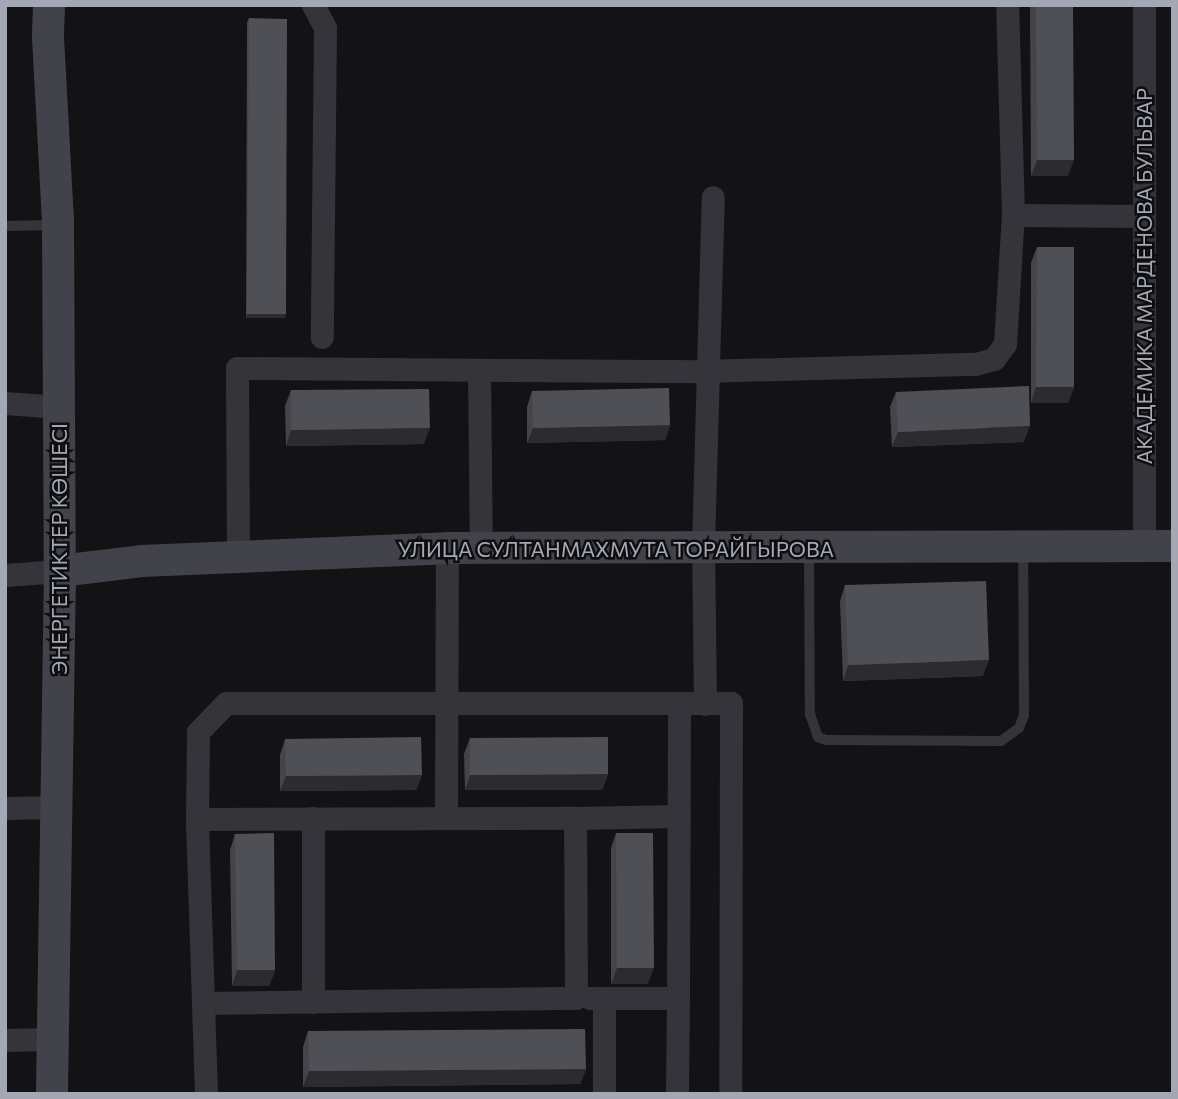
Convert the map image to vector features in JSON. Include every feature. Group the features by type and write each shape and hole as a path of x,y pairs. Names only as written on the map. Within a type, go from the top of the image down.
{"main road":[{"name":"ЭНЕРГЕТИКТЕР КӨШЕСІ","path":"49,5 48,37 58,225 60,571 52,1094"},
{"name":"УЛИЦА СУЛТАНМАХМУТА ТОРАЙГЫРОВА","path":"60,571 141,561 447,548 1158,547"}],"street":[{"path":"313,5 326,28 322,337"},
{"path":"238,558 237,368 709,370 976,364 994,359 1006,344 1013,215 1007,5"},
{"name":"АКАДЕМИКА МАРДЕНОВА БУЛЬВАР","path":"1144,5 1144,216 1158,547"},
{"path":"705,704 703,547 713,197"},
{"path":"1013,215 1144,216"},
{"path":"479,370 481,548"},
{"path":"5,402 59,407"},
{"path":"446,818 447,548"},
{"path":"5,575 60,571"},
{"path":"206,1094 197,819 198,732 226,703 731,703 730,1094"},
{"path":"677,1094 680,705"},
{"path":"5,808 57,807"},
{"path":"197,819 679,816"},
{"path":"313,818 313,1002"},
{"path":"575,818 576,998"},
{"path":"604,998 604,1094"},
{"path":"203,1003 678,998"},
{"path":"5,1040 52,1039"}],"lane":[{"path":"5,226 58,225"},
{"path":"809,547 810,714 818,737 826,740 1001,741 1019,728 1024,715 1023,547"}],"building":[{"path":"1036,5 1073,5 1074,160 1037,160"},
{"path":"249,18 287,19 286,314 247,314"},
{"path":"1037,247 1074,247 1074,387 1036,387"},
{"path":"1029,386 1030,426 898,432 896,392"},
{"path":"669,388 670,425 533,428 532,391"},
{"path":"429,389 430,428 291,430 291,390"},
{"path":"986,581 989,660 848,665 845,585"},
{"path":"421,737 422,775 286,776 285,739"},
{"path":"608,737 608,774 470,775 470,738"},
{"path":"274,833 275,970 237,970 235,834"},
{"path":"616,833 653,833 654,968 617,968"},
{"path":"585,1029 586,1069 309,1071 308,1031"}]}
